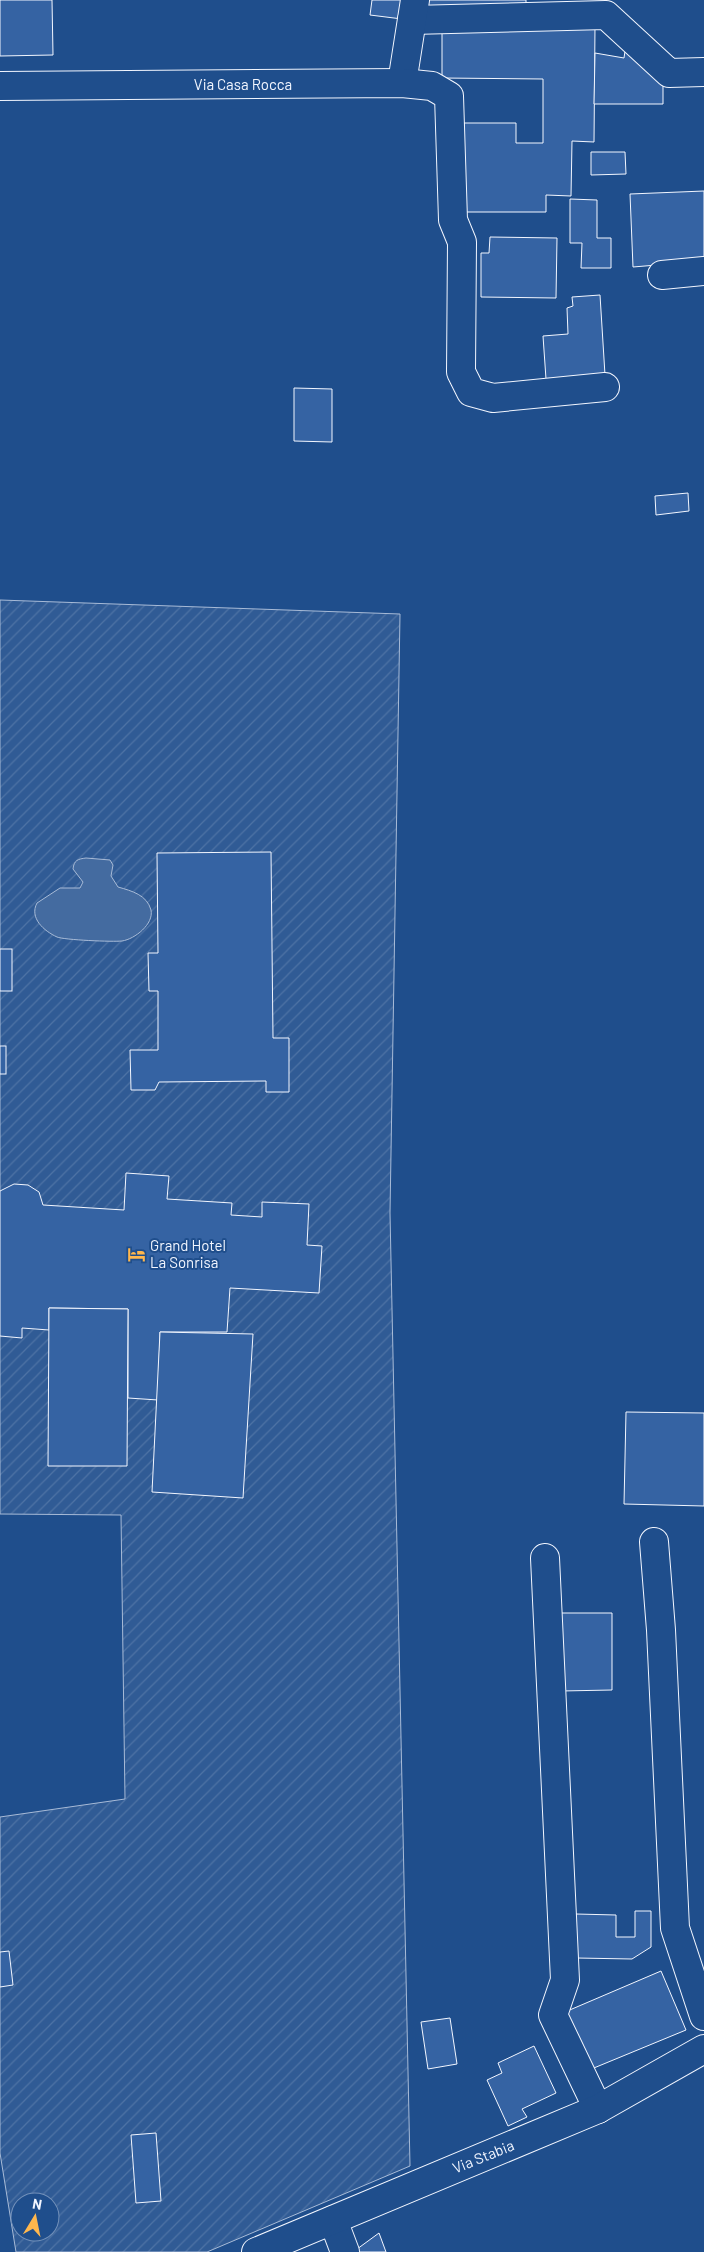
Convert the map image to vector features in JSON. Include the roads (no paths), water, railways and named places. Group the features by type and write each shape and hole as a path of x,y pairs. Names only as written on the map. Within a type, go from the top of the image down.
{"street":[{"path":"402,83 414,10 606,16 669,73 704,72"},
{"name":"Via Casa Rocca","path":"0,86 402,83 432,86 449,96 454,220 462,242 461,372 472,392 493,398 605,387"},
{"path":"662,275 704,271"},
{"path":"654,1542 661,1630 675,1928 704,2016"},
{"path":"545,1558 565,1980 553,2015 598,2109"},
{"name":"Via Stabia","path":"256,2252 598,2109 704,2049"},
{"path":"333,2220 345,2252"}],"place":[{"name":"Grand Hotel La Sonrisa","path":"136,1254"}]}
